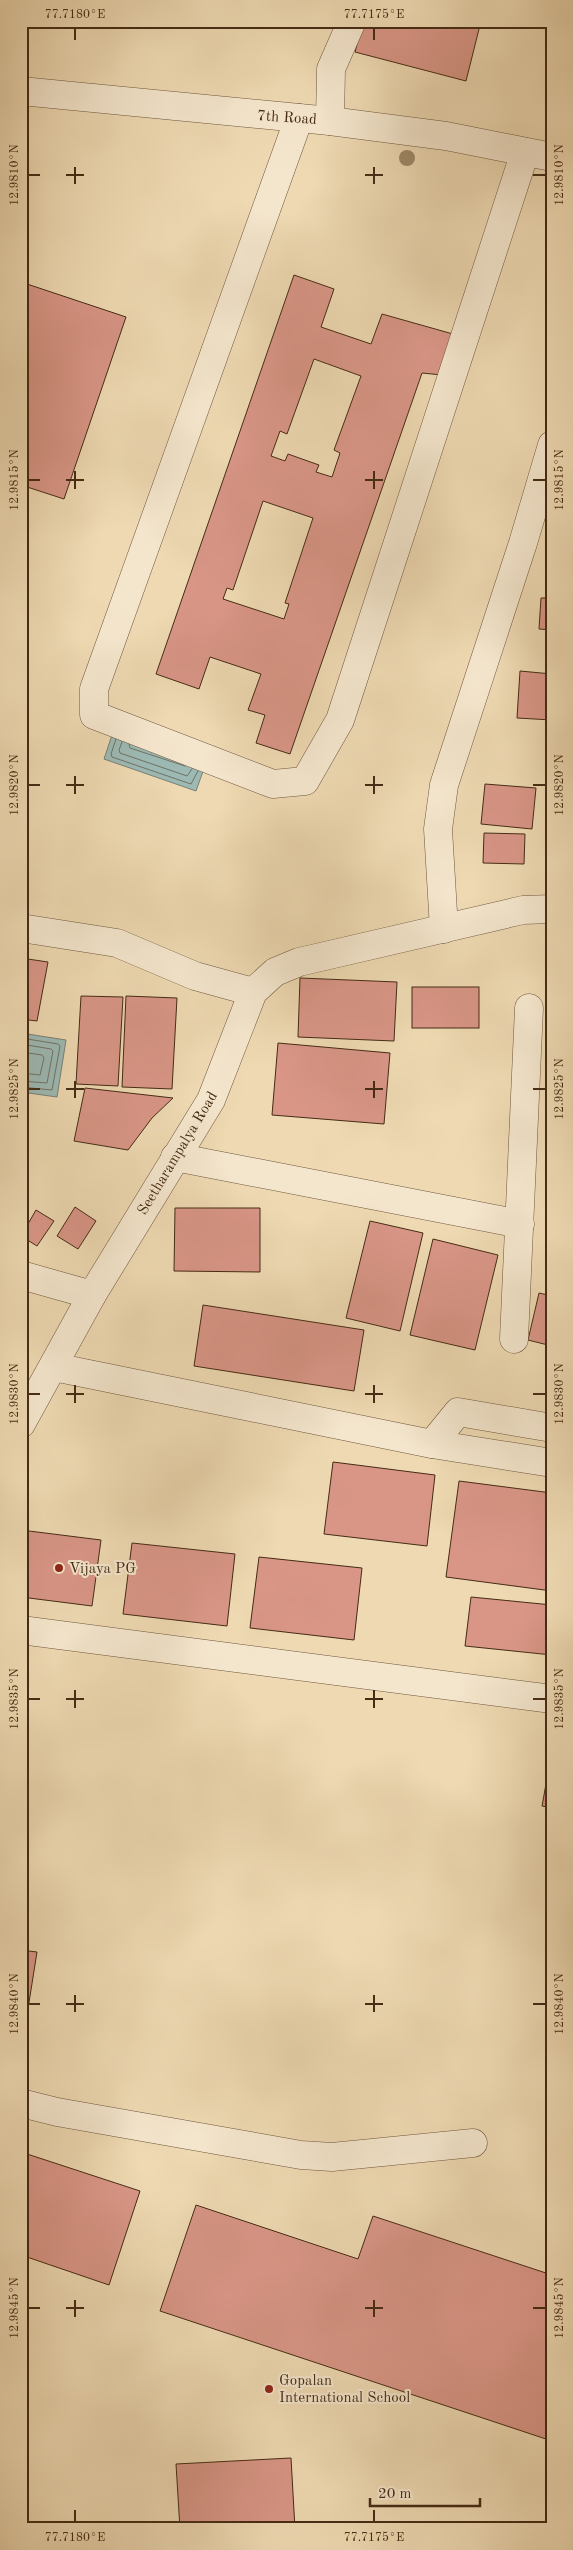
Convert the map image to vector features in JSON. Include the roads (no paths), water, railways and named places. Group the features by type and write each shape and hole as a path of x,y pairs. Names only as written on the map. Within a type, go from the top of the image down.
{"street":[{"path":"330,120 331,69 352,21"},
{"name":"7th Road","path":"21,91 330,120 446,136 552,157"},
{"path":"299,118 94,689 94,715 274,784 304,781 340,720 525,152"},
{"path":"444,929 438,829 444,785 523,543 552,445"},
{"name":"Seetharampalya Road","path":"21,1424 92,1296 211,1100 252,992 275,972 299,962 523,910 552,909"},
{"path":"21,928 117,943 195,976 252,992"},
{"path":"514,1339 529,1008"},
{"path":"176,1156 520,1224"},
{"path":"21,1275 92,1296"},
{"path":"54,1367 432,1444 552,1463"},
{"path":"432,1444 458,1412 552,1428"},
{"path":"21,1630 552,1699"},
{"path":"21,2103 56,2112 301,2155 332,2156 473,2143"}],"water":[{"path":"119,714 212,746 196,791 104,759"},
{"path":"21,1033 66,1040 57,1097 21,1092"}],"place":[{"name":"Vijaya PG","path":"59,1568"},
{"name":"Gopalan International School","path":"269,2389"}]}
